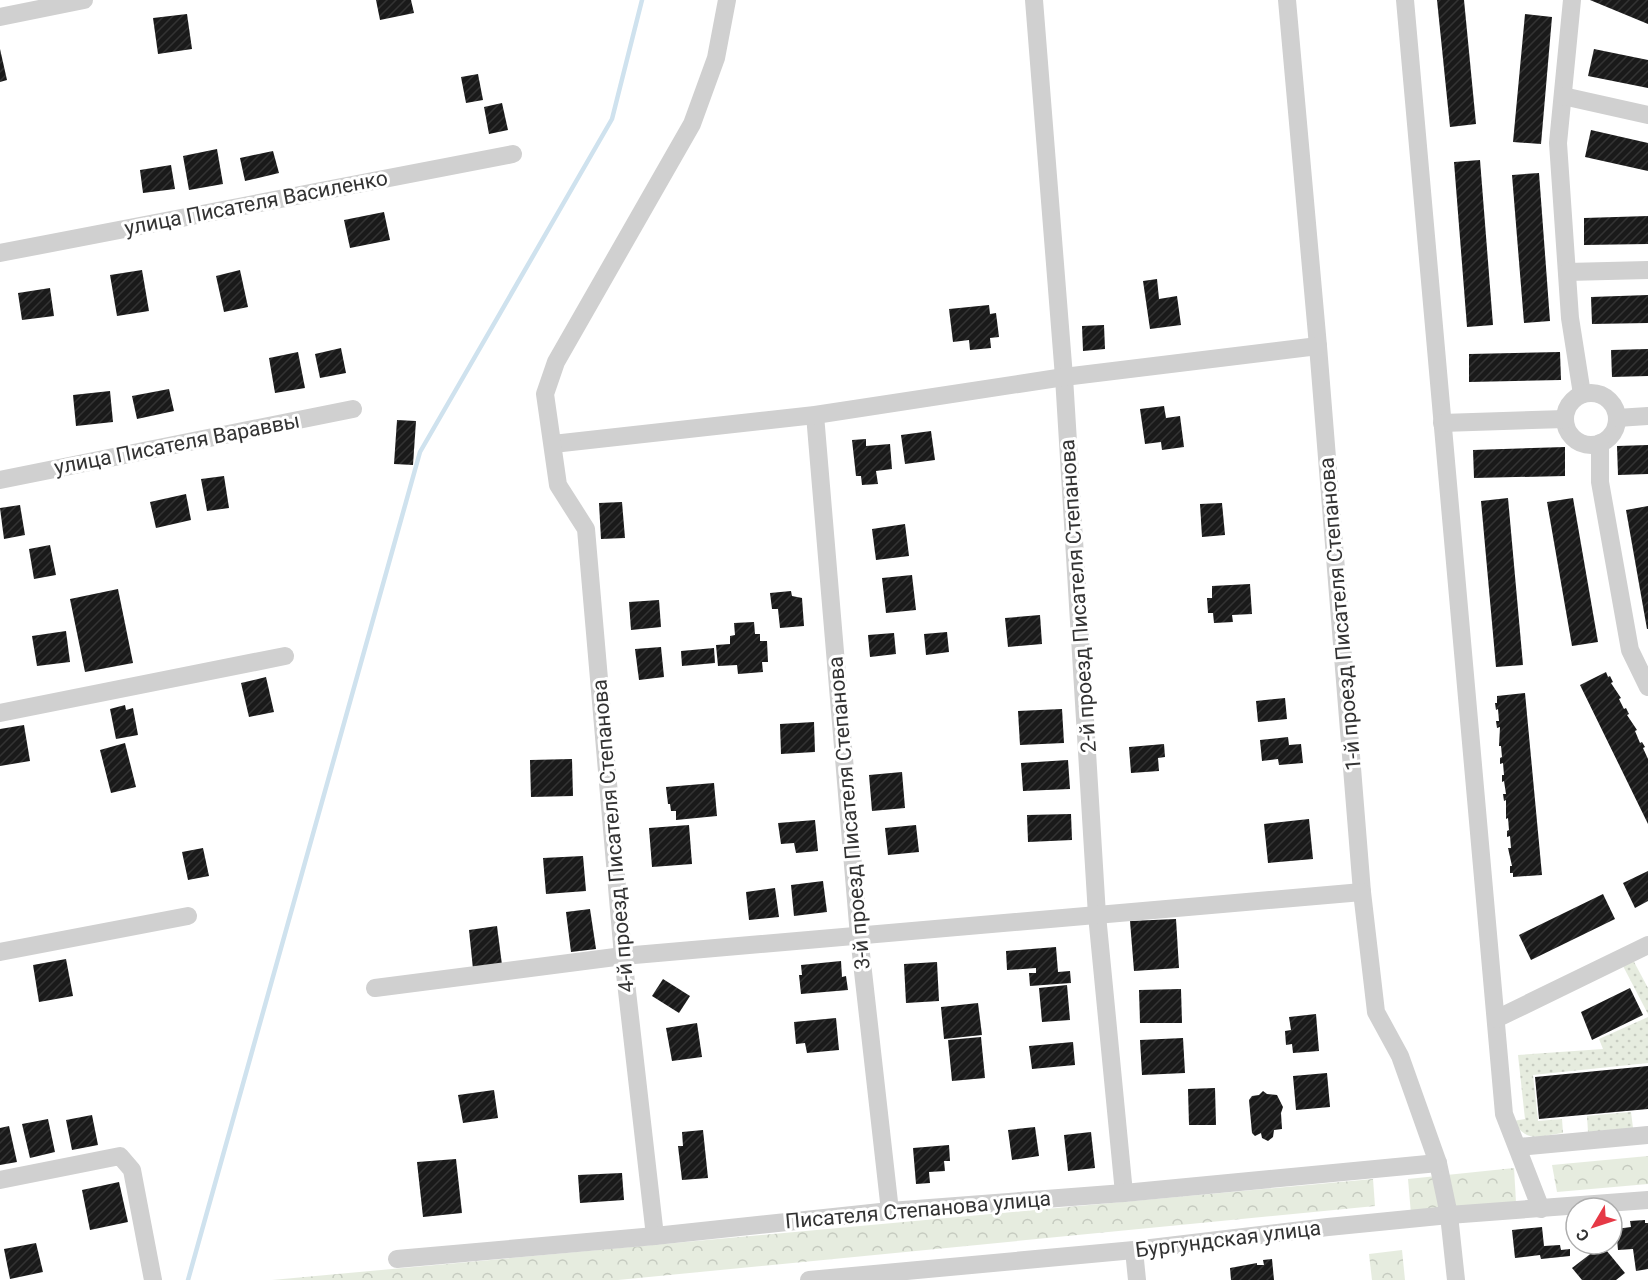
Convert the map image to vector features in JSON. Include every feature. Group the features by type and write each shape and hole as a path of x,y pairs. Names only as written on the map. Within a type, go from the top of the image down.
{"street":[{"path":"0,17 84,0"},
{"path":"728,0 716,57 692,124 556,362 545,394 553,444 815,415 1064,377 1318,346"},
{"name":"2-й проезд Писателя Степанова","path":"1034,0 1064,377 1097,915 1124,1193"},
{"name":"1-й проезд Писателя Степанова","path":"1287,0 1318,346 1362,892 1376,1012 1400,1056 1438,1163 1449,1215 1456,1280"},
{"path":"1405,0 1504,1114 1541,1209"},
{"path":"1572,0 1558,143 1570,318 1582,394"},
{"path":"1563,96 1648,115"},
{"name":"улица Писателя Василенко","path":"0,253 513,154"},
{"path":"1567,272 1648,270"},
{"path":"1582,394 1598,394 1605,397 1615,410 1617,418 1612,433 1600,443 1592,445 1576,440 1570,434 1565,419 1569,404 1582,394"},
{"name":"улица Писателя Вараввы","path":"0,480 353,409"},
{"name":"3-й проезд Писателя Степанова","path":"815,415 859,936 890,1210"},
{"path":"1617,418 1648,416"},
{"path":"1442,423 1565,419"},
{"path":"1600,443 1600,482 1630,650 1648,687"},
{"name":"4-й проезд Писателя Степанова","path":"553,444 558,485 586,529 623,956 655,1236"},
{"path":"0,713 285,656"},
{"path":"375,988 623,956 1362,892"},
{"path":"0,952 188,916"},
{"path":"1496,1019 1648,945"},
{"path":"1518,1147 1648,1135"},
{"path":"0,1180 120,1156 132,1170 153,1280"},
{"name":"Писателя Степанова улица","path":"397,1259 655,1236 890,1210 1124,1193 1438,1163"},
{"name":"Бургундская улица","path":"809,1280 904,1276 1329,1227 1449,1215 1648,1200"},
{"path":"1134,1250 1137,1280"}],"green space":[{"path":"1633,960 1648,988 1648,1014 1623,966"},
{"path":"1648,1017 1648,1063 1533,1075 1538,1121 1562,1119 1563,1133 1535,1137 1529,1136 1518,1128 1513,1121 1525,1119 1518,1055 1603,1049 1599,1039"},
{"path":"1631,1112 1633,1128 1588,1132 1587,1116"},
{"path":"1648,1156 1648,1184 1557,1192 1552,1165"},
{"path":"1514,1168 1516,1202 1411,1214 1408,1179"},
{"path":"1373,1179 1375,1206 618,1280 272,1280"},
{"path":"1402,1250 1405,1280 1372,1280 1369,1254"}],"building":[{"path":"376,0 411,0 414,13 380,20"},
{"path":"1437,0 1464,0 1476,124 1450,127"},
{"path":"1590,0 1648,0 1648,24"},
{"path":"187,14 192,49 158,54 153,18"},
{"path":"1525,14 1552,17 1541,144 1513,142"},
{"path":"0,49 7,80 0,82"},
{"path":"1594,49 1648,60 1648,88 1588,76"},
{"path":"478,74 483,100 466,103 461,77"},
{"path":"502,103 508,130 489,134 484,107"},
{"path":"1591,130 1648,143 1648,171 1585,157"},
{"path":"217,149 223,184 189,190 183,156"},
{"path":"273,151 279,173 245,181 240,158"},
{"path":"1480,160 1493,325 1467,327 1454,162"},
{"path":"171,165 175,189 143,193 140,170"},
{"path":"1539,173 1550,321 1524,323 1512,175"},
{"path":"384,212 390,240 350,248 344,220"},
{"path":"1648,216 1648,244 1584,245 1584,218"},
{"path":"142,270 149,311 117,316 110,275"},
{"path":"240,270 248,307 224,312 216,276"},
{"path":"1157,279 1159,299 1177,296 1181,325 1150,329 1143,281"},
{"path":"50,288 54,316 22,320 18,293"},
{"path":"1648,295 1648,323 1592,324 1591,297"},
{"path":"989,305 990,314 996,313 999,337 990,338 991,348 970,350 969,340 953,342 949,309"},
{"path":"1104,325 1105,349 1083,351 1082,326"},
{"path":"341,348 346,373 320,378 315,354"},
{"path":"1648,349 1648,376 1612,377 1611,350"},
{"path":"298,352 305,388 275,393 269,358"},
{"path":"1560,352 1561,380 1469,382 1469,354"},
{"path":"169,389 174,411 137,419 132,396"},
{"path":"110,391 113,422 76,426 73,395"},
{"path":"1164,406 1166,418 1180,416 1184,447 1162,450 1161,442 1145,444 1140,409"},
{"path":"397,420 416,421 413,465 394,464"},
{"path":"931,431 935,460 905,464 901,435"},
{"path":"866,439 866,446 890,444 892,469 876,471 878,484 862,485 861,476 856,476 852,440"},
{"path":"1648,445 1648,474 1618,475 1617,446"},
{"path":"1565,447 1565,476 1474,478 1473,450"},
{"path":"224,476 229,508 207,511 201,479"},
{"path":"186,494 191,520 156,528 150,502"},
{"path":"1508,498 1523,665 1496,667 1481,501"},
{"path":"1573,498 1598,642 1572,646 1547,502"},
{"path":"622,502 625,538 601,539 599,503"},
{"path":"1222,503 1225,535 1202,537 1200,504"},
{"path":"20,505 25,535 4,539 0,508"},
{"path":"1648,506 1648,629 1647,629 1626,510"},
{"path":"905,524 909,556 876,560 872,529"},
{"path":"50,545 56,575 34,579 29,549"},
{"path":"912,575 916,610 886,613 882,578"},
{"path":"1250,584 1252,614 1232,615 1233,622 1214,623 1213,613 1208,613 1207,598 1212,598 1212,586"},
{"path":"118,589 133,663 85,672 70,599"},
{"path":"791,591 792,596 802,598 804,626 780,628 778,609 772,609 770,593"},
{"path":"659,600 661,627 631,630 629,602"},
{"path":"1040,615 1042,644 1008,647 1005,618"},
{"path":"754,622 755,634 760,634 760,641 767,641 768,662 762,662 763,672 738,674 737,665 718,666 716,645 730,644 730,636 735,635 734,623"},
{"path":"66,631 70,662 37,666 32,636"},
{"path":"947,632 949,652 926,655 924,634"},
{"path":"894,633 896,654 870,657 868,635"},
{"path":"661,647 664,677 639,680 635,649"},
{"path":"714,648 715,663 682,666 681,651"},
{"path":"1606,672 1637,730 1635,731 1640,743 1642,742 1645,747 1643,748 1648,759 1648,824 1580,685"},
{"path":"266,677 274,712 249,717 241,683"},
{"path":"1525,693 1542,875 1513,877 1513,873 1510,873 1510,866 1512,866 1508,848 1511,848 1510,836 1507,837 1509,830 1508,818 1506,819 1506,800 1504,801 1503,794 1506,794 1504,781 1502,782 1503,763 1500,764 1502,757 1501,746 1499,746 1500,727 1497,728 1496,721 1499,721 1495,703 1497,703 1497,696"},
{"path":"1285,698 1287,719 1258,722 1256,701"},
{"path":"125,705 126,710 133,708 138,735 116,739 110,709"},
{"path":"1062,709 1064,743 1020,745 1018,711"},
{"path":"814,722 815,752 781,754 780,724"},
{"path":"24,725 30,761 0,766 0,729"},
{"path":"1288,737 1289,745 1301,744 1303,763 1279,765 1278,759 1262,761 1260,740"},
{"path":"125,743 136,787 111,793 100,750"},
{"path":"1164,744 1165,757 1158,758 1159,771 1131,773 1129,747"},
{"path":"572,759 573,796 531,797 530,760"},
{"path":"1068,760 1070,789 1023,791 1021,763"},
{"path":"902,772 905,808 872,811 869,775"},
{"path":"714,783 717,816 676,820 676,811 671,811 670,804 668,804 666,787"},
{"path":"1071,814 1072,840 1028,842 1027,815"},
{"path":"1309,819 1313,859 1268,863 1264,824"},
{"path":"815,820 818,851 796,853 794,843 781,844 778,823"},
{"path":"689,825 692,864 652,867 649,828"},
{"path":"916,825 919,852 888,855 885,828"},
{"path":"203,848 209,876 188,880 182,852"},
{"path":"583,856 586,891 546,894 543,858"},
{"path":"1648,871 1648,901 1635,908 1623,883"},
{"path":"823,881 827,912 794,916 791,885"},
{"path":"775,888 779,917 749,920 746,892"},
{"path":"1603,894 1615,919 1531,960 1519,935"},
{"path":"590,909 596,949 571,952 566,912"},
{"path":"1176,919 1179,968 1134,971 1130,921"},
{"path":"497,926 502,965 473,969 469,930"},
{"path":"1056,947 1058,972 1070,971 1071,983 1030,986 1029,973 1036,973 1036,968 1007,970 1006,951"},
{"path":"66,959 73,996 39,1002 33,965"},
{"path":"841,961 842,977 846,976 848,990 801,994 799,975 802,975 801,965"},
{"path":"937,962 939,1001 906,1003 904,964"},
{"path":"663,979 690,996 679,1013 652,996"},
{"path":"1067,985 1070,1020 1042,1022 1039,988"},
{"path":"1630,988 1643,1015 1592,1040 1581,1012"},
{"path":"1181,989 1182,1023 1140,1023 1139,990"},
{"path":"978,1003 982,1035 944,1039 941,1007"},
{"path":"1316,1014 1319,1051 1293,1053 1292,1044 1286,1045 1285,1031 1291,1030 1289,1017"},
{"path":"836,1018 839,1050 807,1053 805,1043 796,1044 794,1022"},
{"path":"697,1023 702,1057 672,1061 666,1028"},
{"path":"981,1037 985,1078 952,1081 948,1040"},
{"path":"1183,1038 1185,1073 1142,1075 1140,1040"},
{"path":"1073,1042 1075,1065 1032,1069 1029,1046"},
{"path":"1648,1066 1648,1109 1539,1119 1535,1077"},
{"path":"1327,1073 1330,1107 1296,1110 1293,1076"},
{"path":"1215,1088 1216,1125 1189,1125 1188,1089"},
{"path":"494,1090 498,1118 463,1123 458,1095"},
{"path":"1263,1091 1277,1095 1283,1107 1282,1129 1274,1130 1273,1137 1268,1141 1262,1138 1261,1133 1255,1136 1252,1133 1249,1100"},
{"path":"92,1115 98,1145 72,1150 66,1120"},
{"path":"48,1119 55,1152 30,1158 22,1124"},
{"path":"9,1126 17,1162 0,1165 0,1128"},
{"path":"1035,1127 1039,1156 1012,1160 1008,1130"},
{"path":"703,1130 708,1178 682,1180 678,1146 683,1146 682,1132"},
{"path":"1091,1132 1095,1168 1068,1171 1064,1135"},
{"path":"949,1145 950,1161 944,1161 945,1171 929,1172 930,1183 916,1184 913,1148"},
{"path":"456,1159 462,1213 423,1217 417,1162"},
{"path":"622,1173 624,1200 580,1203 578,1175"},
{"path":"119,1182 128,1222 90,1230 82,1190"},
{"path":"1645,1220 1645,1223 1648,1223 1648,1269 1636,1271 1633,1249 1624,1250 1624,1228 1631,1227 1630,1221"},
{"path":"1542,1227 1544,1246 1560,1245 1561,1250 1564,1250 1564,1256 1570,1256 1541,1259 1540,1255 1515,1258 1512,1230"},
{"path":"36,1243 43,1272 10,1279 4,1249"},
{"path":"1588,1256 1611,1256 1625,1273 1616,1280 1582,1280 1572,1268"},
{"path":"1272,1259 1274,1280 1231,1280 1230,1268 1257,1263 1257,1265 1264,1265 1263,1260"}],"waterway":[{"path":"188,1280 420,452 612,119 642,0"}]}
